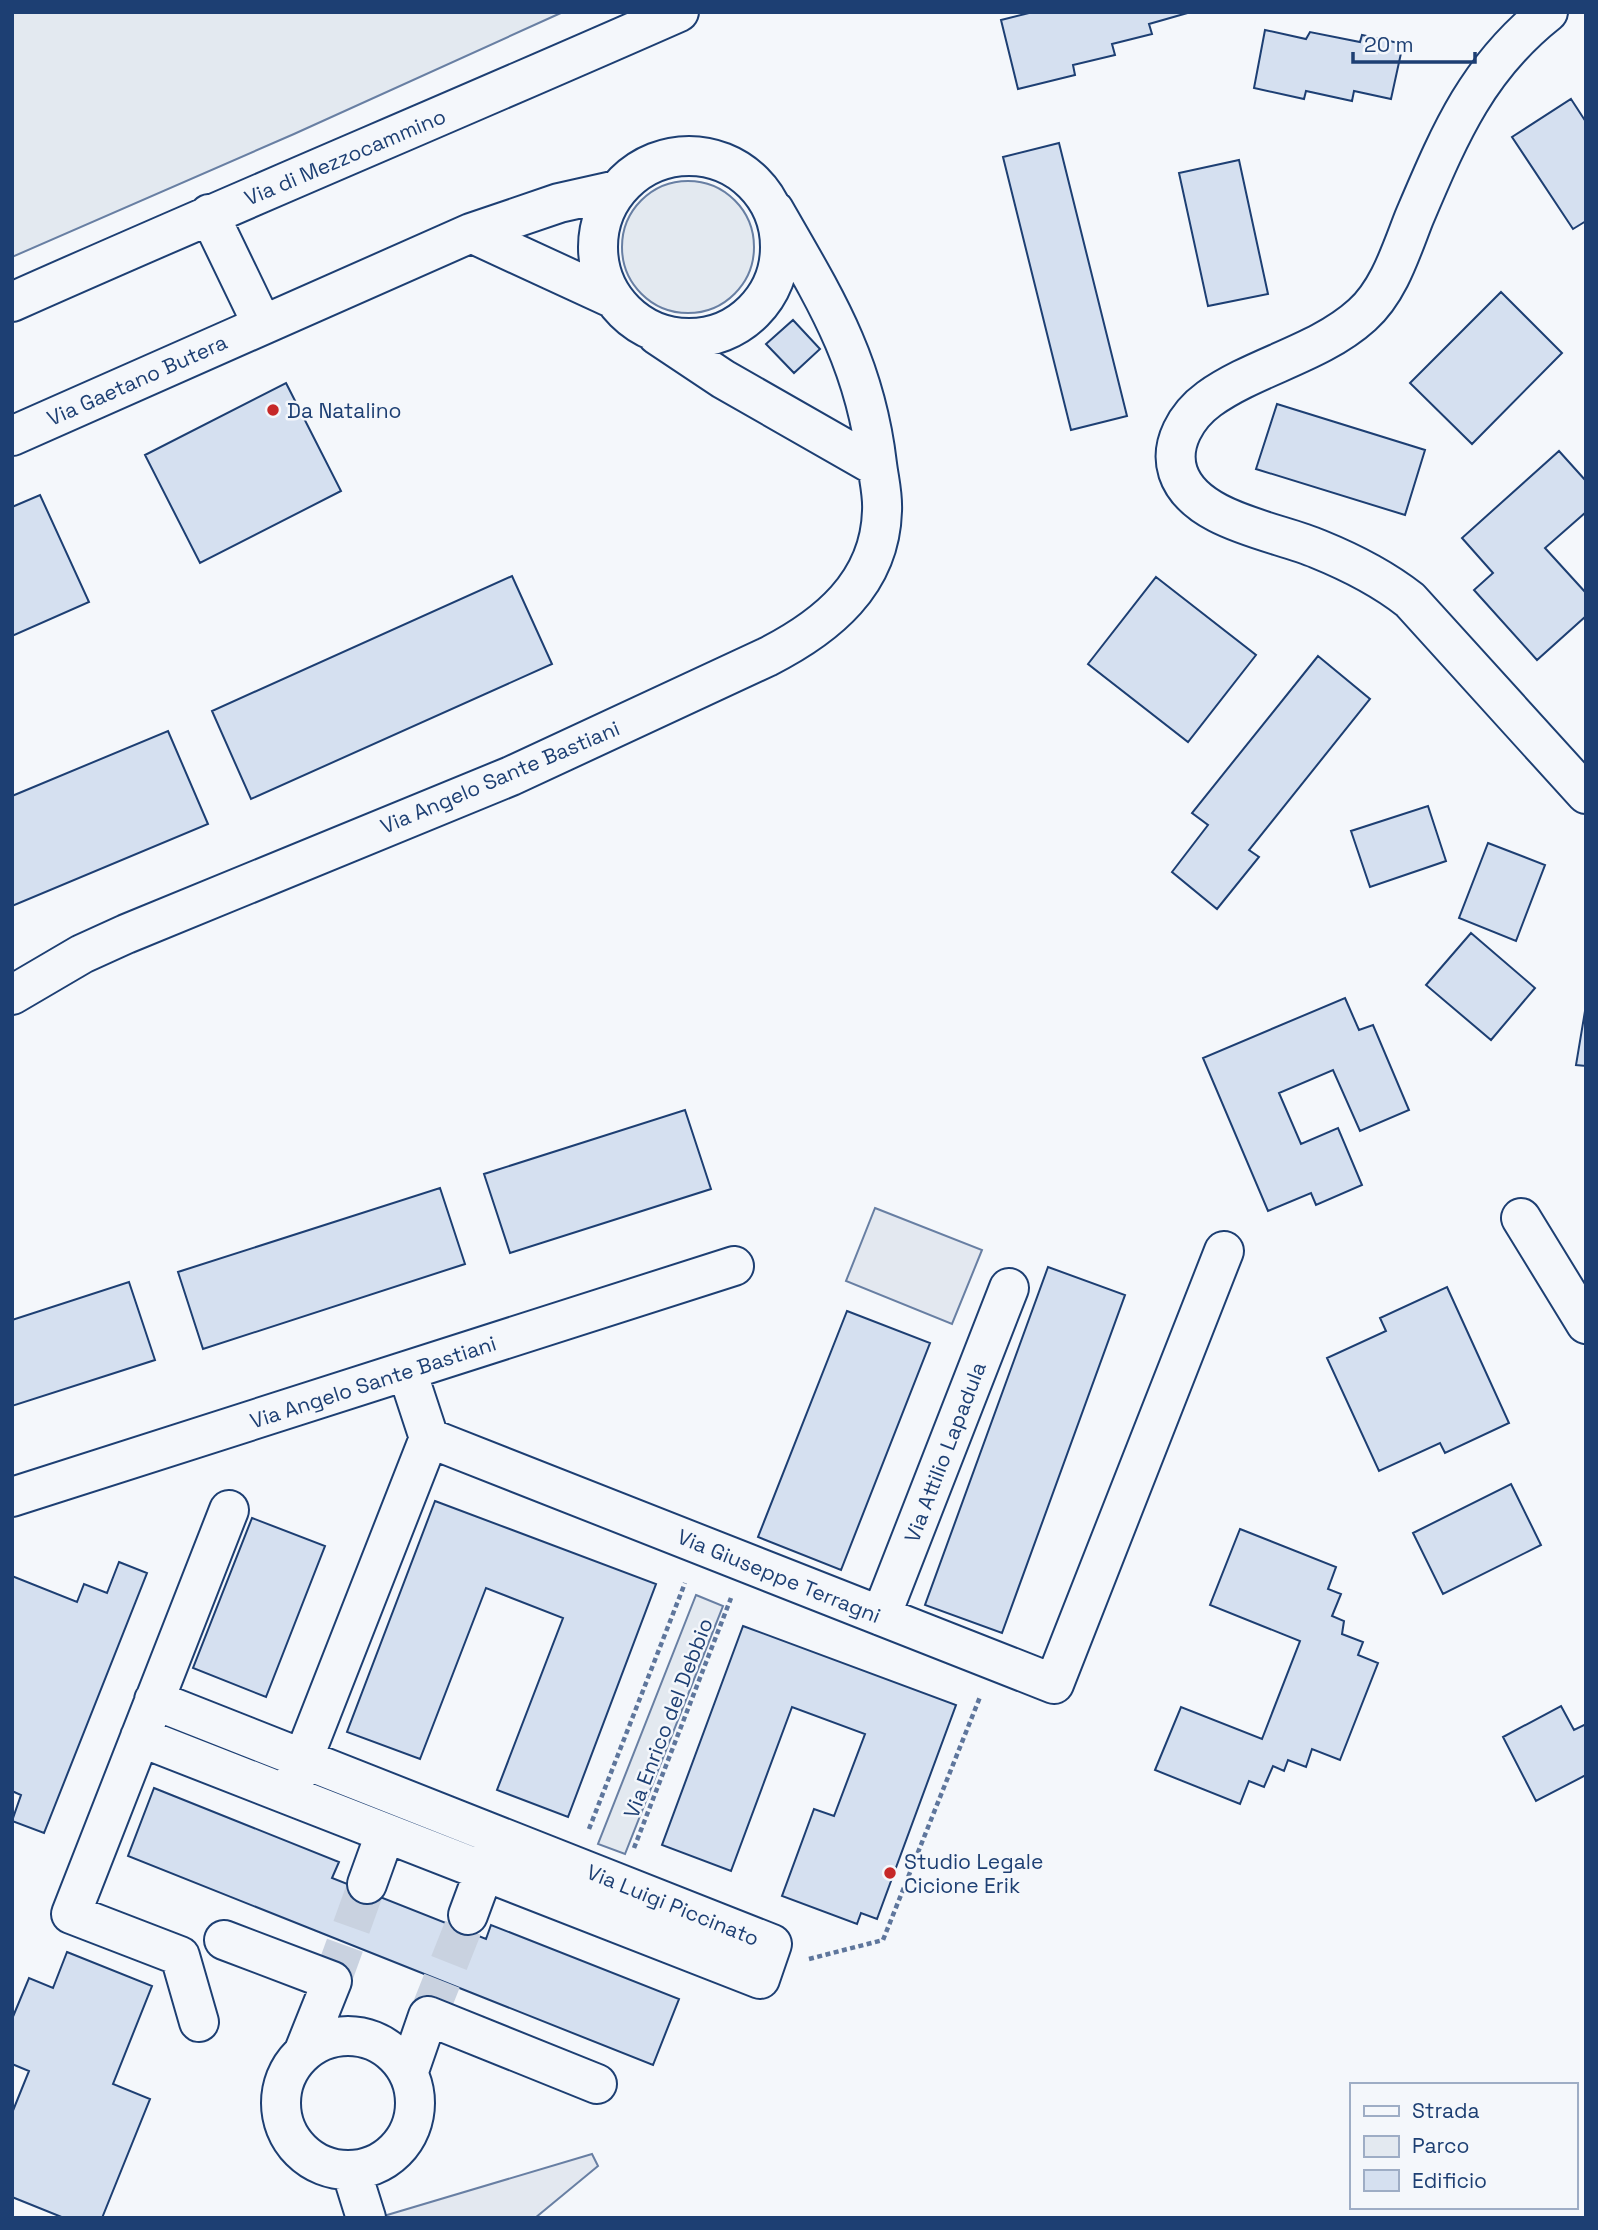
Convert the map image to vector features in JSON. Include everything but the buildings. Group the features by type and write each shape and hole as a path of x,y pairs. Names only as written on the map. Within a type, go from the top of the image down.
{"street":[{"name":"Via di Mezzocammino","path":"12,302 209,214 679,12"},
{"path":"1548,12 1511,44 1493,65 1463,111 1392,271 1370,307 1334,336 1209,399 1183,427 1176,463 1186,488 1202,504 1224,516 1288,537 1346,561 1383,581 1410,600 1586,794"},
{"path":"642,325 668,336 697,338 725,331 750,316 768,294 779,267 781,238 774,210 756,184 731,165 701,156 669,157 640,169 617,190 603,215 597,244 601,273 614,299 626,314 642,325 735,386 877,467"},
{"name":"Via Gaetano Butera","path":"12,436 471,233 559,203 617,190"},
{"name":"Via Angelo Sante Bastiani","path":"12,995 82,954 126,934 511,776 767,657 823,624 845,603 863,579 878,545 882,512 869,413 847,343 774,210"},
{"path":"209,214 262,324"},
{"path":"471,233 614,299"},
{"path":"1521,1217 1586,1324"},
{"name":"Via Giuseppe Terragni","path":"429,1438 1054,1684 1224,1251"},
{"name":"Via Angelo Sante Bastiani","path":"12,1497 734,1266"},
{"name":"Via Attilio Lapadula","path":"881,1616 1010,1288"},
{"path":"289,1795 429,1438 407,1371"},
{"path":"199,2022 180,1956 71,1914 229,1510"},
{"name":"Via Luigi Piccinato","path":"140,1737 760,1979 772,1944 155,1700"},
{"path":"367,1884 385,1834"},
{"path":"468,1915 498,1835"},
{"path":"606,1920 620,1884"},
{"path":"224,1940 332,1981 304,2051 291,2067 282,2086 281,2107 285,2127 296,2145 312,2159 331,2168 351,2170 373,2165 393,2154 407,2137 415,2116 415,2093 409,2071 397,2055 380,2043 361,2036 341,2035 321,2041 304,2051"},
{"path":"409,2071 428,2016 597,2084"},
{"path":"351,2170 366,2218"}],"path":[{"name":"Via Enrico del Debbio","path":"575,1866 700,1545"},
{"name":"Via Enrico del Debbio","path":"620,1884 745,1562"},
{"path":"772,1944 807,1959 883,1940 995,1661"}],"green space":[{"path":"12,12 563,12 294,134 12,257"},
{"path":"688,181 713,186 735,200 749,222 754,247 749,272 735,294 713,308 688,313 663,308 641,294 627,272 622,247 627,222 641,200 663,186"},
{"path":"696,1595 723,1606 625,1854 598,1844"}],"shaded area":[{"path":"875,1208 982,1250 952,1324 846,1281"},
{"path":"592,2154 598,2166 535,2218 377,2218"}],"tunnel":[{"path":"332,1981 367,1884"},
{"path":"428,2016 468,1915"}],"place":[{"name":"Da Natalino","path":"273,410"},
{"name":"Studio Legale Cicione Erik","path":"890,1873"}]}
